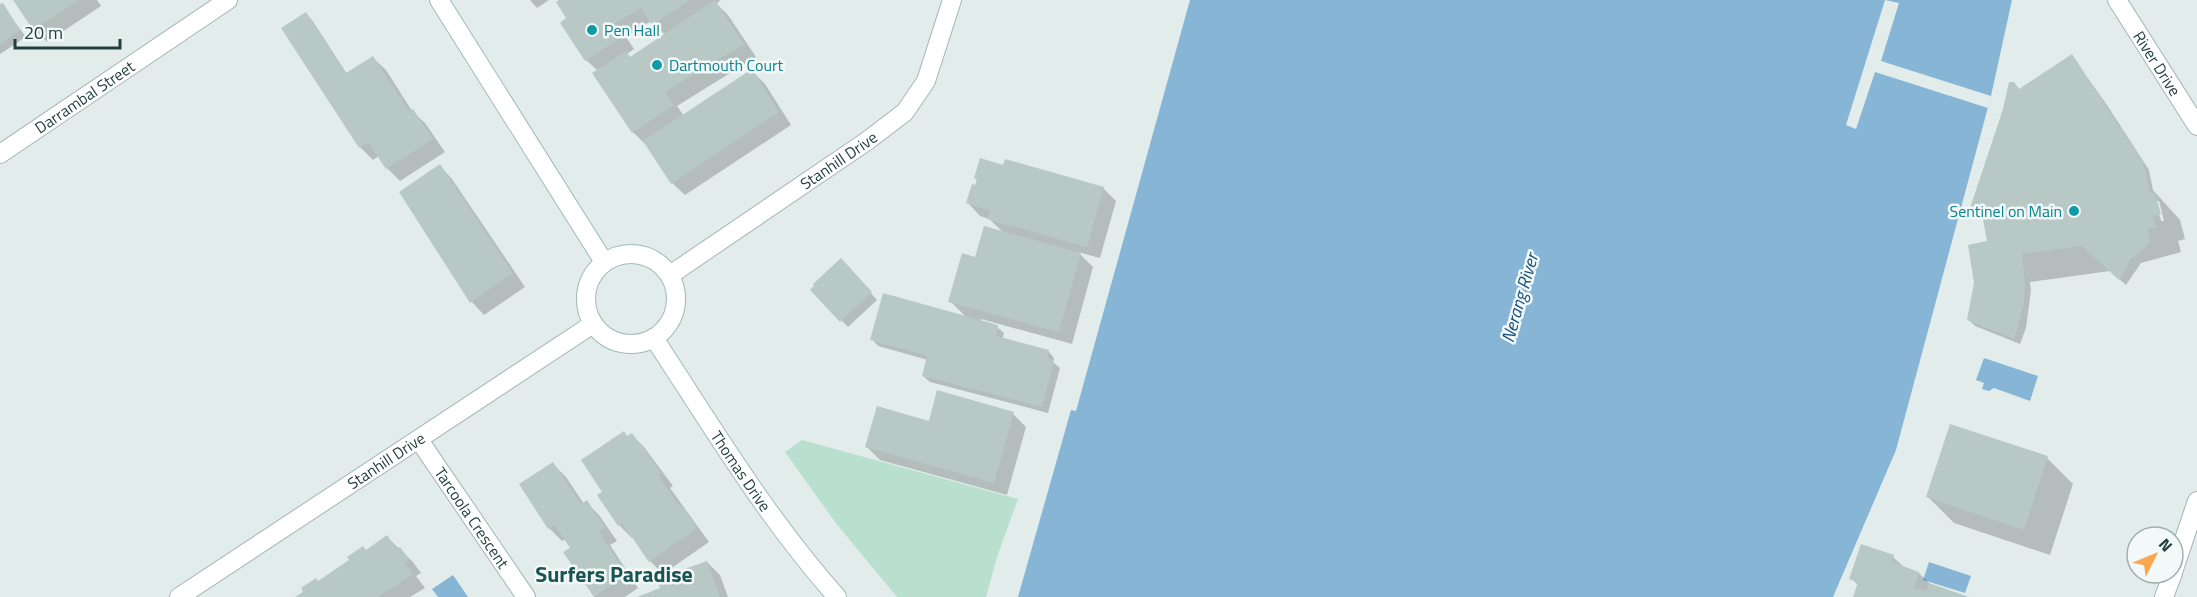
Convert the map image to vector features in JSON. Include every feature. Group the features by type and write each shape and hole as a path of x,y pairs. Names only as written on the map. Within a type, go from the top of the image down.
{"street":[{"name":"Darrambal Street","path":"0,154 228,0"},
{"path":"439,0 604,262"},
{"name":"Stanhill Drive","path":"670,274 867,141 905,112 927,81 952,0"},
{"name":"River Drive","path":"2117,0 2197,126"},
{"path":"632,253 647,256 660,263 670,274 676,288 675,310 666,329 654,338 641,343 621,343 603,334 593,324 588,311 587,291 594,271 604,262 618,255 632,253"},
{"name":"Stanhill Drive","path":"179,597 593,324"},
{"name":"Thomas Drive","path":"654,338 762,504 808,565 837,597"},
{"name":"Tarcoola Crescent","path":"419,440 526,597"},
{"path":"2185,536 2197,501"}],"green space":[{"path":"802,440 1018,499 998,554 986,597 897,597 835,522 785,452"}],"water":[{"name":"Nerang River","path":"1190,0 2012,0 1991,96 1896,450 1833,597 1018,597 1071,410 1076,411"},
{"path":"1984,358 2038,376 2030,401 1994,388 1989,391 1982,389 1984,383 1976,380"},
{"path":"1929,562 1971,576 1965,593 1923,580"},
{"path":"453,575 468,597 438,597 432,589"}],"pier":[{"path":"1885,0 1899,3 1881,61 1991,96 1988,108 1875,72 1856,129 1846,125"}],"building":[{"path":"13,0 79,0 33,30"},
{"name":"Pen Hall","path":"559,0 690,0 652,25 641,8 614,24 623,36 585,61 560,23 566,18 556,2"},
{"name":"Dartmouth Court","path":"715,0 744,44 665,92 674,105 632,133 592,73 626,51 630,57"},
{"path":"3,3 20,30 0,44 0,4"},
{"path":"306,12 346,73 373,56 409,111 413,109 433,139 386,169 368,142 359,148 281,28"},
{"path":"2072,54 2143,162 2150,193 2155,193 2161,214 2153,216 2156,227 2148,229 2150,243 2131,259 2119,280 2082,246 2022,254 2025,282 2024,304 2014,339 1967,320 1974,283 1968,245 1987,241 1982,214 1989,209 1970,208 2003,109 2009,82 2014,82 2019,89"},
{"path":"752,69 779,112 671,184 643,141"},
{"path":"980,158 1003,165 1005,159 1104,187 1087,247 987,219 990,211 966,203 972,184 975,185 977,179 974,178"},
{"path":"440,164 513,273 470,303 399,192"},
{"path":"984,226 1081,253 1059,332 948,302 962,253 975,257"},
{"path":"841,258 872,292 840,322 810,290 813,284"},
{"path":"883,293 998,325 996,336 1049,350 1047,358 1054,361 1042,407 922,376 927,356 870,340"},
{"path":"937,390 1014,412 994,483 865,447 877,406 929,421"},
{"path":"1950,424 2048,456 2024,530 1926,497"},
{"path":"624,431 627,436 632,433 642,445 661,473 658,475 697,528 649,562 622,523 618,526 597,495 602,492 581,460"},
{"path":"553,462 581,504 587,500 605,527 599,532 627,574 594,597 563,552 570,548 555,525 548,529 519,484"},
{"path":"387,535 397,549 400,547 409,559 405,563 413,574 378,597 295,597 303,592 301,588 316,578 318,581 349,560 347,557 363,546 366,550"},
{"path":"1861,544 1894,555 1892,562 1919,572 1914,588 1926,592 1929,583 1969,597 1853,597 1858,582 1849,579"},
{"path":"707,561 720,597 637,597 660,588 658,583 677,576 676,572"}],"place":[{"name":"Pen Hall","path":"592,30"},
{"name":"Dartmouth Court","path":"657,65"},
{"name":"Sentinel on Main","path":"2074,211"}],"district":[{"name":"Surfers Paradise","path":"614,574"}]}
